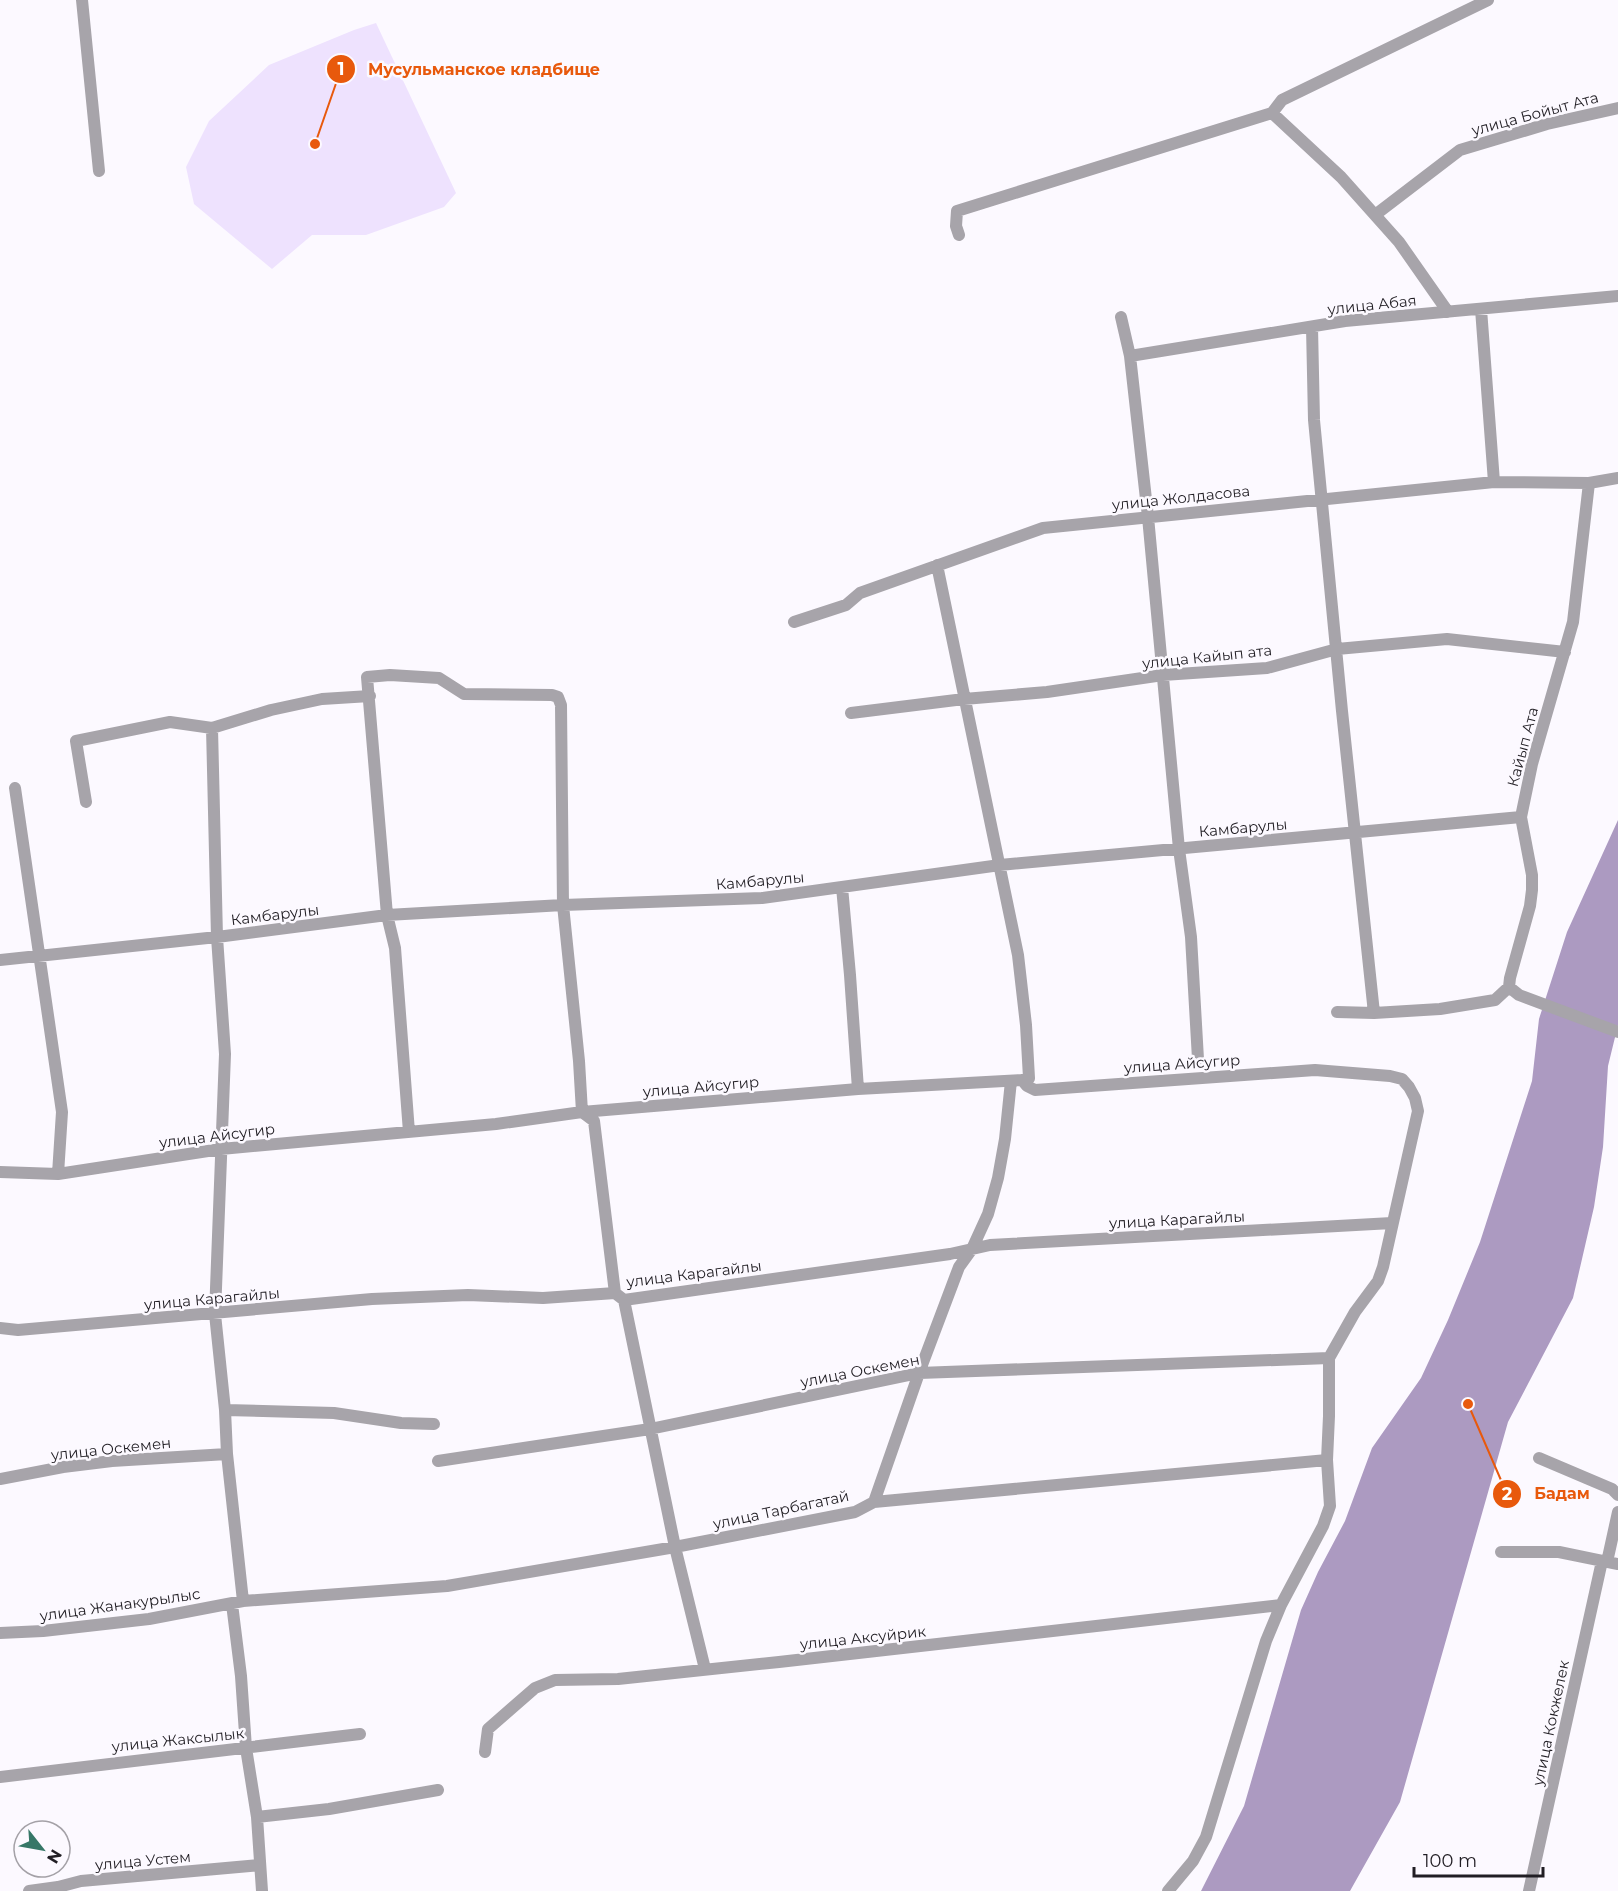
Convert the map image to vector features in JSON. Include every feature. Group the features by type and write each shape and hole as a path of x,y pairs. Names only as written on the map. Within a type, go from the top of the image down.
{"street":[{"path":"82,0 99,171"},
{"path":"959,235 956,226 957,211 1272,113 1282,100 1488,0"},
{"name":"улица Бойыт Ата","path":"1375,215 1461,150 1547,124 1618,108"},
{"path":"1272,113 1341,177 1399,242 1448,312"},
{"name":"улица Абая","path":"1130,356 1345,321 1618,296"},
{"path":"1481,309 1494,482"},
{"path":"1121,316 1130,356 1148,517 1179,849 1191,938 1198,1059"},
{"path":"1312,327 1314,420 1374,1012"},
{"name":"улица Жолдасова","path":"794,622 846,605 860,593 1043,528 1494,482 1589,483 1618,478"},
{"name":"Кайып Ата","path":"1509,987 1532,890 1532,875 1521,817 1532,764 1575,611 1589,483"},
{"path":"874,1502 959,1267 972,1250 988,1214 998,1178 1016,1081 1029,1078 1018,955 936,565"},
{"name":"улица Кайып ата","path":"851,713 964,699 1047,692 1163,675 1267,668 1336,649 1447,639 1565,652"},
{"path":"409,1132 394,948 387,915 367,677 390,675 439,678 464,694 552,695 558,697 561,705 563,905 582,1112 594,1121 620,1297 675,1547 705,1669"},
{"path":"86,802 76,741 170,722 212,728 272,710 322,699 370,696"},
{"path":"212,728 218,937 225,1054 215,1314 225,1410 246,1748 257,1817 262,1891"},
{"path":"15,788 62,1112 58,1174"},
{"name":"Камбарулы","path":"0,960 218,937 387,915 563,905 762,898 1000,865 1521,817"},
{"path":"842,887 858,1089"},
{"path":"1337,1012 1440,1009 1495,1000 1509,987 1519,995 1618,1032"},
{"name":"улица Айсугир","path":"0,1172 58,1174 221,1149 496,1124 582,1112 858,1089 1016,1081 1035,1090 1315,1070 1402,1079 1415,1098 1418,1111 1392,1223"},
{"path":"1168,1891 1193,1861 1206,1837 1266,1641 1281,1605 1323,1526 1330,1506 1327,1460 1329,1358 1377,1281 1383,1267 1392,1223"},
{"name":"улица Карагайлы","path":"0,1328 18,1330 372,1299 468,1295 543,1298 620,1297 1002,1245 1392,1223"},
{"name":"улица Оскемен","path":"438,1461 650,1429 919,1373 1329,1358"},
{"path":"225,1410 334,1413 401,1423 434,1424"},
{"name":"улица Оскемен","path":"0,1479 63,1467 112,1461 227,1454"},
{"path":"1539,1458 1612,1489 1618,1495"},
{"name":"улица Тарбагатай","path":"237,1603 447,1586 675,1547 855,1512 874,1502 1327,1460"},
{"name":"улица Кокжелек","path":"1529,1891 1609,1562 1618,1512"},
{"path":"1501,1552 1559,1552 1609,1562"},
{"name":"улица Жанакурылыс","path":"0,1633 43,1631 148,1619 237,1603"},
{"name":"улица Аксуйрик","path":"485,1752 488,1729 535,1688 555,1680 618,1679 1281,1605"},
{"name":"улица Жаксылык","path":"0,1777 360,1734"},
{"path":"257,1817 329,1809 438,1790"},
{"name":"улица Устем","path":"29,1891 81,1881 260,1865"}],"shaded area":[{"path":"376,23 456,193 444,207 366,235 312,235 272,269 194,204 186,167 209,121 269,65"},
{"path":"1618,820 1618,1025 1608,1066 1603,1147 1594,1207 1573,1298 1508,1422 1400,1802 1350,1891 1201,1891 1244,1806 1301,1610 1345,1521 1372,1448 1421,1378 1480,1242 1532,1081 1539,1019 1567,932"}],"place":[{"name":"Мусульманское кладбище","path":"315,144"},
{"name":"Бадам","path":"1468,1404"}]}
